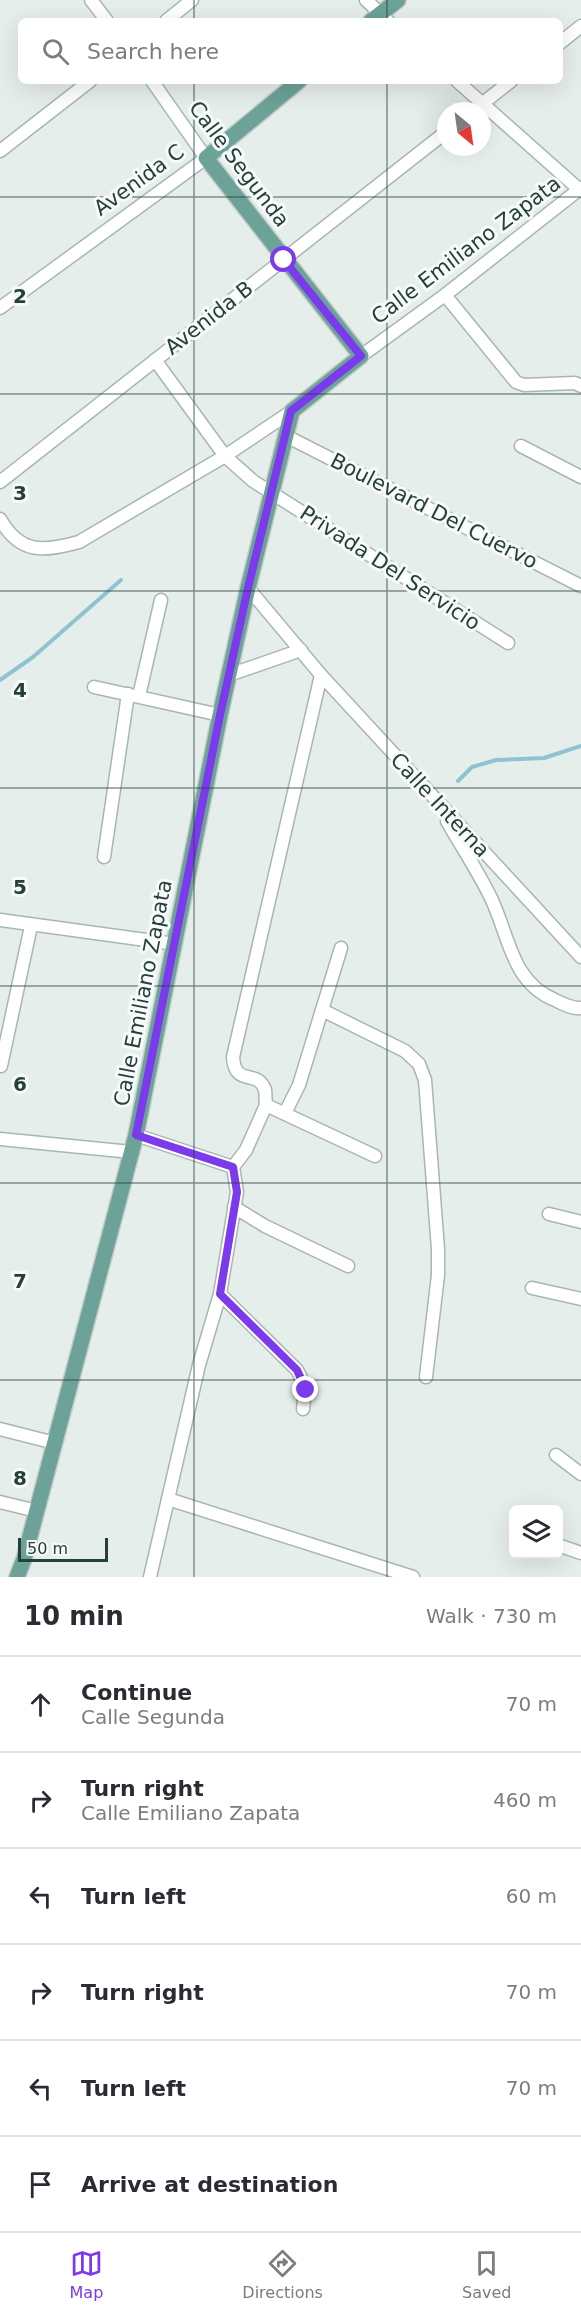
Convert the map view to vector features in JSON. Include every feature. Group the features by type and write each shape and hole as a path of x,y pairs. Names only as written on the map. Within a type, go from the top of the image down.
{"main road":[{"path":"381,18 398,0"},
{"name":"Avenida C","path":"206,158 294,84"},
{"name":"Calle Segunda","path":"206,158 361,356"},
{"name":"Calle Emiliano Zapata","path":"17,1577 24,1559 120,1203 136,1135 220,715 291,411 361,356"}],"street":[{"path":"91,0 105,18"},
{"path":"170,18 192,0"},
{"path":"366,0 379,18"},
{"path":"563,41 581,26"},
{"path":"0,151 86,84"},
{"name":"Calle Segunda","path":"154,84 206,158"},
{"path":"459,84 474,102"},
{"path":"484,102 507,84"},
{"path":"491,118 580,190"},
{"name":"Avenida B","path":"0,482 437,139"},
{"name":"Avenida C","path":"0,308 206,158"},
{"name":"Calle Emiliano Zapata","path":"361,356 445,295 580,190"},
{"path":"445,295 516,382 524,385 575,384 581,386"},
{"name":"Privada Del Servicio","path":"155,360 225,456 253,481 508,643"},
{"name":"Calle Emiliano Zapata","path":"0,519 9,534 21,544 58,548 79,542 225,456 291,411"},
{"name":"Boulevard Del Cuervo","path":"286,436 581,586"},
{"path":"521,446 581,477"},
{"name":"Calle Interna","path":"248,588 321,675 581,957"},
{"path":"104,857 134,695 161,600"},
{"path":"229,675 301,651"},
{"path":"150,1577 200,1365 220,1294 237,1192 233,1167 246,1150 266,1105 264,1088 255,1078 242,1077 236,1072 233,1058 321,675"},
{"path":"94,687 220,715"},
{"path":"436,801 491,899 507,947 525,980 545,996 575,1008 581,1008"},
{"path":"0,920 175,944"},
{"path":"1,1066 31,926"},
{"path":"285,1113 299,1085 341,948"},
{"path":"321,1010 405,1051 419,1064 425,1080 438,1249 438,1275 426,1377"},
{"path":"266,1105 375,1156"},
{"path":"136,1135 233,1167"},
{"path":"0,1139 131,1152"},
{"path":"234,1207 265,1226 348,1266"},
{"path":"549,1214 581,1222"},
{"path":"532,1288 581,1299"},
{"path":"220,1294 297,1370 306,1390 303,1409"},
{"path":"0,1429 55,1443"},
{"path":"556,1455 581,1474"},
{"path":"168,1499 413,1577"},
{"path":"0,1502 37,1511"},
{"path":"563,1547 581,1553"}],"waterway":[{"path":"0,680 33,657 121,580"},
{"path":"458,781 472,767 496,760 544,758 581,746"}],"route":[{"path":"284,260 361,356 291,411 220,715 136,1135 233,1167 237,1192 220,1294 297,1370 306,1390"}]}
